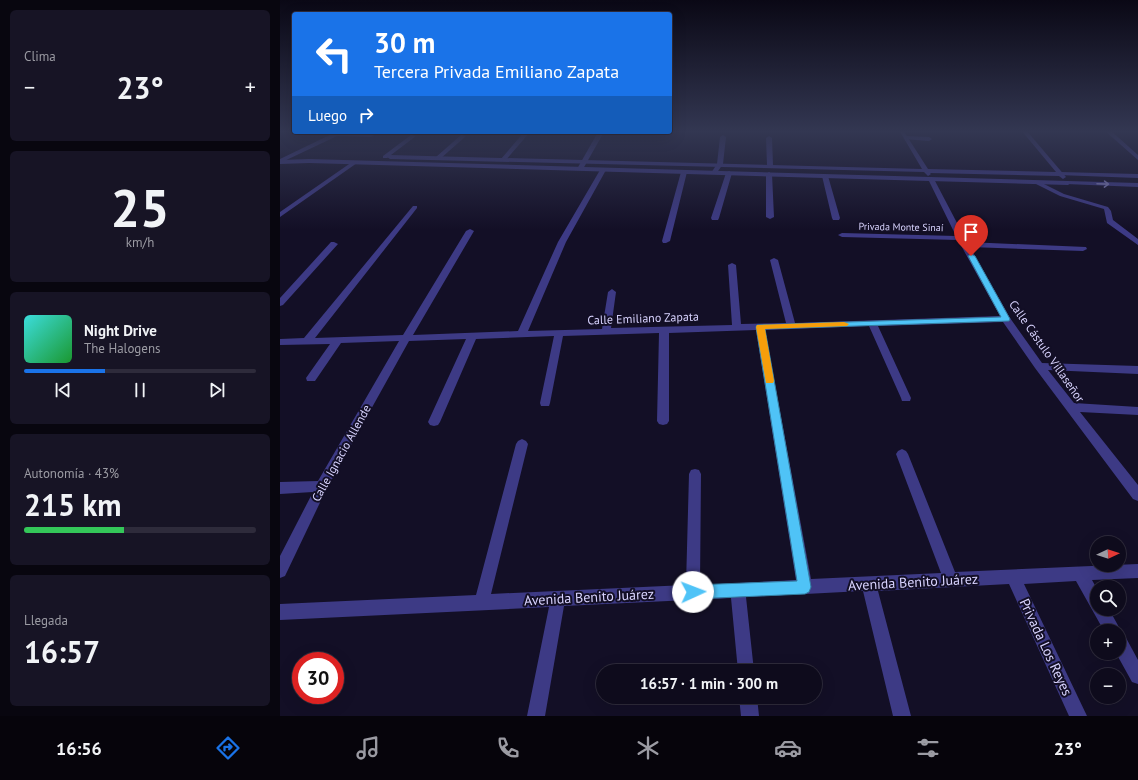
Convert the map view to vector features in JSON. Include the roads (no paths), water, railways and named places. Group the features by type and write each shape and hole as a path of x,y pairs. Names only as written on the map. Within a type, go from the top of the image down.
{"street":[{"path":"280,215 353,163"},
{"path":"368,163 1138,186"},
{"path":"526,168 530,163"},
{"path":"580,170 584,163"},
{"path":"694,163 1138,176"},
{"name":"Calle Cástulo Villaseñor","path":"921,163 931,179 1006,319 1039,366 1138,495"},
{"path":"1051,163 1068,183"},
{"path":"714,173 720,164"},
{"path":"522,334 562,242 603,170"},
{"path":"666,241 684,172"},
{"path":"715,218 729,174"},
{"path":"769,174 770,217"},
{"path":"825,176 836,218"},
{"path":"1036,182 1062,195 1106,208 1110,221 1138,243"},
{"path":"307,341 415,207"},
{"name":"Calle Ignacio Allende","path":"280,571 322,486 406,338 470,231"},
{"name":"Privada Monte Sinaí","path":"842,235 1083,249"},
{"path":"280,302 334,244"},
{"path":"774,260 791,326"},
{"path":"732,265 736,324"},
{"path":"606,332 612,292"},
{"name":"Calle Emiliano Zapata","path":"280,342 664,330 736,324 760,327 1006,319"},
{"path":"872,324 906,398"},
{"path":"760,327 805,587"},
{"path":"663,421 664,330"},
{"path":"545,403 559,333"},
{"path":"434,422 472,336"},
{"path":"311,378 338,340"},
{"path":"1039,366 1138,370"},
{"path":"1071,407 1138,411"},
{"path":"482,602 522,444"},
{"path":"902,454 951,580"},
{"path":"693,592 695,474"},
{"path":"280,488 322,486"},
{"name":"Avenida Benito Juárez","path":"280,612 1138,571"},
{"path":"1080,574 1090,592"},
{"name":"Privada Los Reyes","path":"1013,577 1078,716"},
{"path":"869,584 902,716"},
{"path":"738,590 745,664"},
{"path":"536,716 558,599"},
{"path":"1126,655 1138,676"},
{"path":"749,704 750,716"}]}
